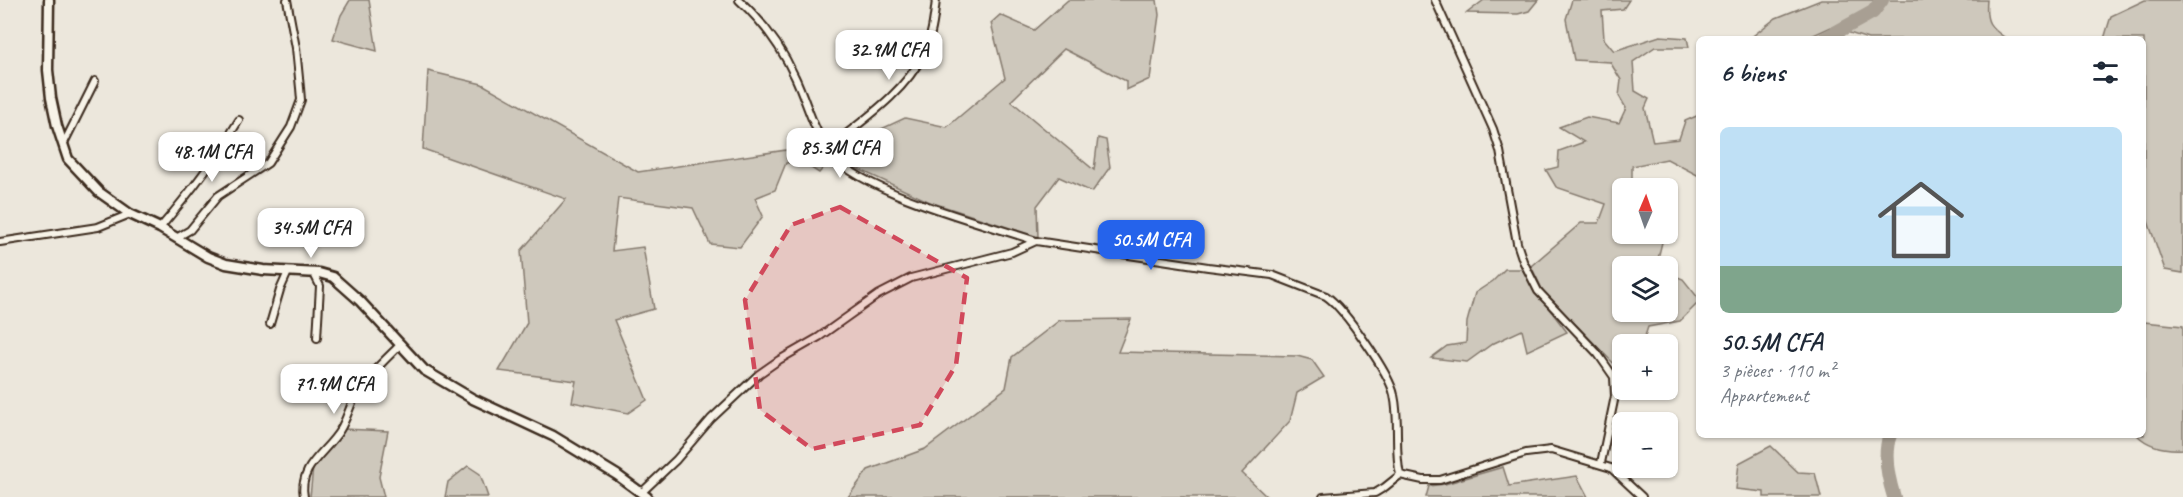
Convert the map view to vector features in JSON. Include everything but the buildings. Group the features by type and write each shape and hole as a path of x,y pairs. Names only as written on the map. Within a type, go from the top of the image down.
{"street":[{"path":"49,0 48,70 51,98 63,146 68,159 99,192 130,214 160,228 208,257 226,264 263,270 327,274 340,282 415,362 436,378 473,399 553,436 644,495 711,419 759,374 819,337 878,295 911,278 1012,252 1036,241"},
{"path":"176,238 190,230 218,196 268,164 291,128 300,100 300,88 296,48 287,0"},
{"path":"739,0 762,24 784,57 795,76 826,150 845,168 888,191 1036,241 1272,275 1334,301 1346,315 1390,382 1396,406 1400,475"},
{"path":"826,150 881,106 902,85 923,55 929,39 936,0"},
{"path":"1435,0 1493,129 1500,151 1517,243 1523,261 1538,291 1598,354 1614,376 1615,396 1601,463"},
{"path":"63,146 95,81"},
{"path":"160,228 219,153 239,120"},
{"path":"0,242 98,227 130,214"},
{"path":"270,324 288,272"},
{"path":"313,272 320,286 317,338"},
{"path":"303,497 304,478 308,467 339,431 356,394 371,374 400,344"},
{"path":"1400,475 1423,480 1440,480 1526,453 1544,450 1558,451 1611,468 1642,497"},
{"path":"1323,497 1375,493 1400,475"}],"highlighted area":[{"path":"840,207 967,278 956,365 920,425 812,449 760,410 745,300 791,225"}],"shaded area":[{"path":"350,0 369,0 377,51 333,39 341,15"},
{"path":"1068,0 1157,0 1159,15 1150,79 1126,90 1126,81 1064,49 1011,101 1094,170 1098,138 1106,140 1110,167 1092,192 1059,177 1037,206 1038,237 930,202 845,163 838,149 905,118 947,127 1005,78 991,23 1000,15 1034,30"},
{"path":"1484,0 1538,0 1529,11 1518,14 1467,13"},
{"path":"1572,0 1629,0 1623,9 1602,11 1604,39 1614,51 1660,36 1687,38 1689,47 1655,47 1633,62 1635,91 1649,99 1645,108 1653,142 1679,139 1685,121 1696,116 1696,174 1667,159 1632,166 1632,178 1612,178 1612,244 1662,244 1659,256 1612,256 1612,322 1675,322 1648,327 1646,334 1612,334 1612,362 1543,291 1531,266 1581,223 1599,223 1606,204 1556,187 1546,170 1558,167 1559,151 1584,142 1559,127 1587,117 1619,123 1626,108 1619,96 1621,80 1610,62 1574,60 1566,19"},
{"path":"1821,0 1987,0 1988,19 1992,27 2003,36 1859,36 1831,27 1812,36 1753,36 1776,18"},
{"path":"2145,0 2183,0 2183,273 2165,270 2146,216 2146,36 2105,36 2111,16"},
{"path":"428,71 482,84 638,172 813,146 829,161 819,173 802,162 786,163 775,190 755,198 763,216 740,247 710,244 693,208 618,198 612,251 643,247 654,309 614,320 647,400 628,413 572,402 576,381 499,371 527,323 521,251 566,199 423,149"},
{"path":"1505,269 1522,269 1567,332 1527,351 1522,330 1492,344 1467,362 1431,358 1447,346 1466,343 1467,322 1475,293 1493,281"},
{"path":"1678,277 1683,279 1696,295 1696,305 1678,321"},
{"path":"1131,319 1118,352 1297,356 1312,360 1324,377 1297,393 1290,421 1242,473 1267,497 848,497 868,470 925,449 1006,388 1012,357 1060,320"},
{"path":"2146,322 2183,326 2183,449 2158,447 2141,438 2146,438"},
{"path":"343,429 388,431 379,477 384,497 310,497 313,467"},
{"path":"1771,446 1798,472 1815,473 1821,497 1764,497 1764,492 1736,489 1739,463"},
{"path":"468,466 480,474 488,497 445,497 448,482"},
{"path":"1503,467 1509,486 1577,476 1588,497 1426,497 1429,486 1445,484"}],"waterway":[{"path":"1829,36 1873,12 1882,0"},
{"path":"1889,438 1887,466 1894,497"}]}
